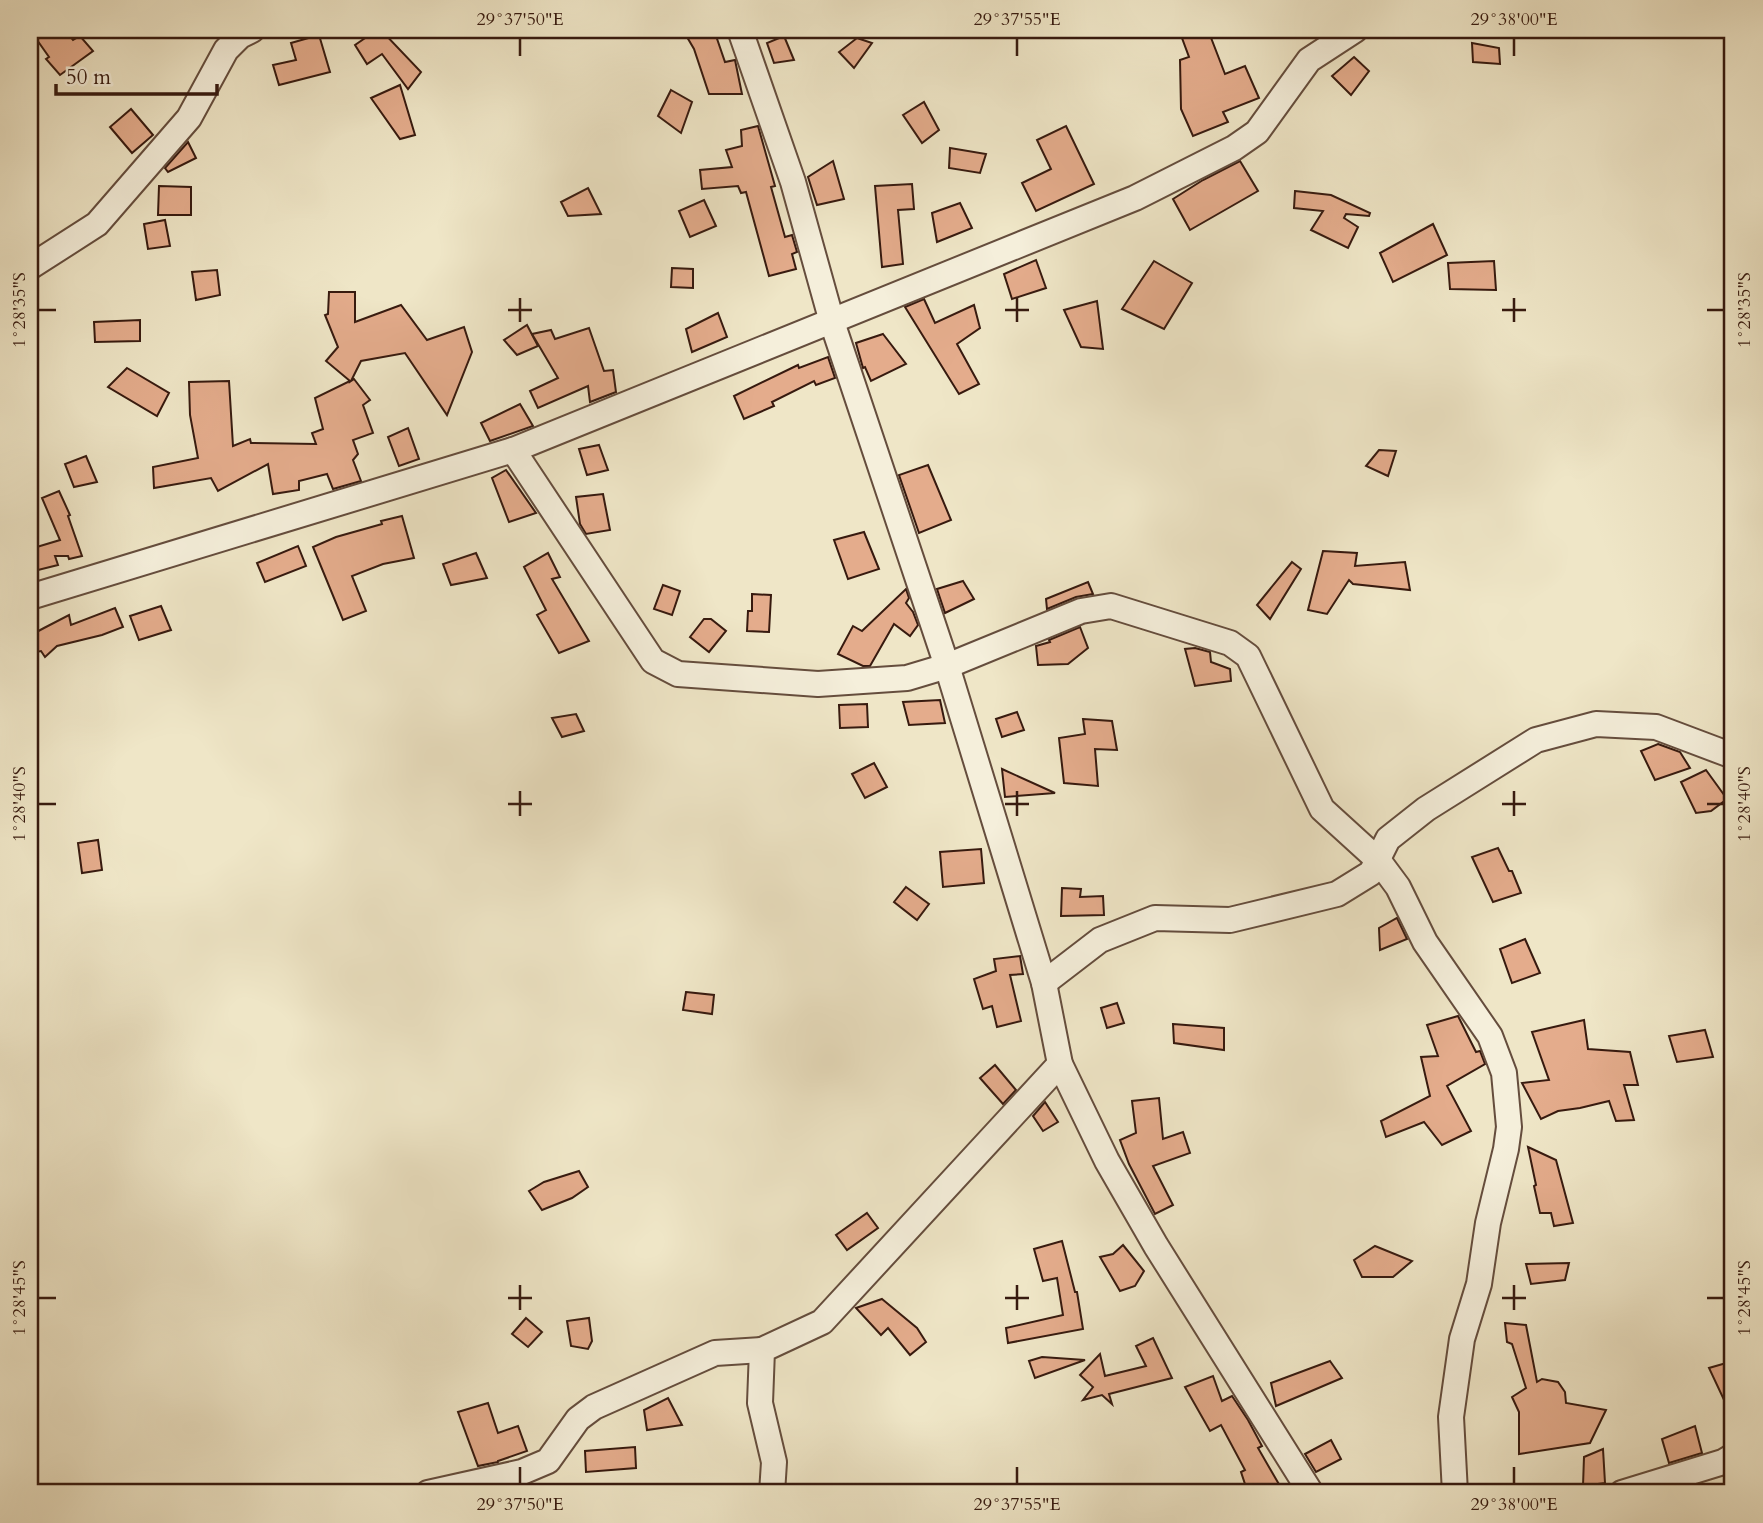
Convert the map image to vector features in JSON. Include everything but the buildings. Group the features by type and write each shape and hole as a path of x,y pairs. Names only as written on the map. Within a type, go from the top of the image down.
{"street":[{"path":"30,267 97,224 189,118 226,50 240,36 252,30"},
{"path":"740,30 793,182 832,322 947,666 1044,983 1060,1064 1107,1161 1156,1247 1311,1493"},
{"path":"30,597 513,450 1135,198 1234,148 1257,132 1309,60 1355,30"},
{"path":"513,450 653,660 678,674 818,684 907,678 947,666 1081,611 1111,606 1230,643 1248,656 1322,810 1378,860 1398,887 1425,942 1490,1036 1504,1073 1508,1127 1506,1149 1488,1223 1479,1284 1462,1339 1451,1418 1455,1493"},
{"path":"1044,983 1100,940 1155,918 1230,920 1337,894 1371,873 1388,839 1426,809 1536,740 1595,724 1656,727 1733,756"},
{"path":"428,1493 522,1472 548,1461 578,1419 594,1407 715,1353 762,1350 822,1322 1060,1064"},
{"path":"762,1350 760,1402 774,1462 772,1493"},
{"path":"1622,1493 1733,1457"}]}
